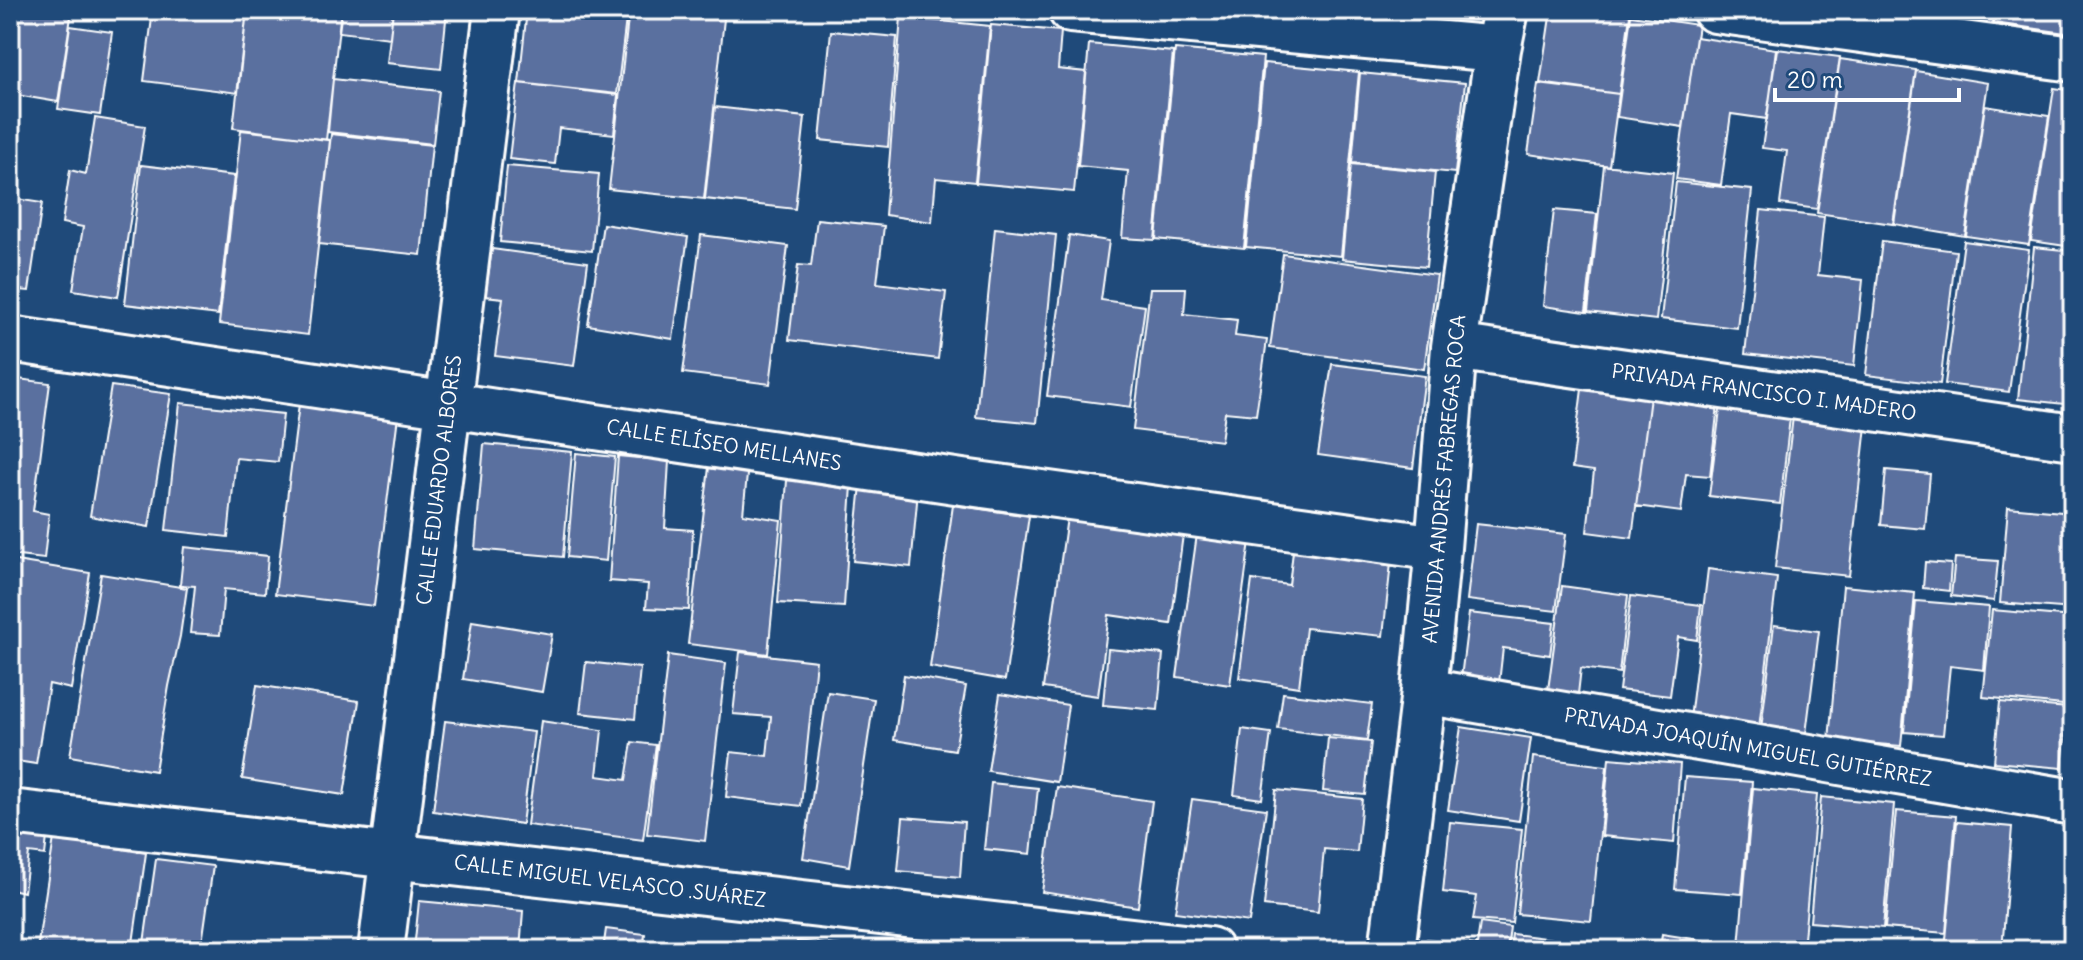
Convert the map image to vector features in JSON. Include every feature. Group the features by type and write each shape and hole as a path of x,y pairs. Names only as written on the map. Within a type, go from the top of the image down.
{"street":[{"name":"CALLE EDUARDO ALBORES","path":"381,950 497,10"},
{"path":"1071,10 1502,29"},
{"path":"1715,10 2073,59"},
{"name":"AVENIDA ANDRÉS FABREGAS ROCA","path":"1392,950 1424,691 1454,347 1502,29"},
{"name":"CALLE ELÍSEO MELLANES","path":"10,339 962,482 1438,548"},
{"name":"PRIVADA FRANCISCO I. MADERO","path":"1454,347 2073,437"},
{"name":"PRIVADA JOAQUÍN MIGUEL GUTIÉRREZ","path":"1424,691 2073,802"},
{"name":"CALLE MIGUEL VELASCO .SUÁREZ","path":"10,812 1210,950"}],"building":[{"path":"10,10 72,10 58,102 10,94"},
{"path":"153,10 247,10 238,93 144,81"},
{"path":"247,10 341,10 326,140 233,128"},
{"path":"342,10 393,10 390,38 339,32"},
{"path":"393,10 447,10 441,69 387,63"},
{"path":"527,10 627,10 617,94 519,83"},
{"path":"629,10 725,10 704,199 609,189"},
{"path":"1551,10 1601,10 1630,15 1619,94 1540,83"},
{"path":"1926,10 1994,10 1993,24 1926,14"},
{"path":"1995,10 2073,10 2073,34 1994,23"},
{"path":"1631,15 1698,25 1683,127 1617,117"},
{"path":"901,17 990,26 975,182 936,178 932,222 885,215"},
{"path":"991,25 1061,31 1058,69 1086,72 1074,192 976,183"},
{"path":"70,26 112,32 100,115 58,109"},
{"path":"831,31 897,37 888,147 820,140"},
{"path":"1696,37 1776,49 1767,119 1731,114 1721,185 1676,179"},
{"path":"1089,44 1173,52 1155,240 1122,238 1128,171 1078,166"},
{"path":"1175,49 1263,57 1244,248 1156,239"},
{"path":"1777,49 1840,57 1817,209 1780,204 1787,151 1762,148"},
{"path":"1840,59 1916,70 1893,224 1817,213"},
{"path":"1264,63 1359,72 1341,256 1246,247"},
{"path":"1916,71 1988,83 1965,236 1894,224"},
{"path":"1360,73 1465,83 1455,173 1352,163"},
{"path":"333,79 439,91 433,144 328,132"},
{"path":"518,83 618,95 614,134 559,128 555,164 509,159"},
{"path":"1538,84 1619,94 1609,166 1528,154"},
{"path":"2054,88 2073,91 2073,247 2031,241"},
{"path":"1985,106 2049,116 2029,245 1966,236"},
{"path":"715,107 805,117 795,209 705,199"},
{"path":"95,118 145,126 118,297 73,290 83,227 62,223 70,170 86,174"},
{"path":"241,130 330,140 308,335 219,324"},
{"path":"331,134 432,145 421,255 319,244"},
{"path":"1351,164 1435,172 1426,267 1342,259"},
{"path":"141,165 234,176 218,315 125,304"},
{"path":"1604,165 1673,173 1656,320 1588,312"},
{"path":"507,166 599,174 592,251 500,242"},
{"path":"1676,182 1752,190 1737,328 1661,319"},
{"path":"10,198 42,203 29,291 10,289"},
{"path":"1554,210 1597,214 1586,312 1543,306"},
{"path":"1761,210 1824,217 1818,275 1863,280 1854,366 1745,354"},
{"path":"817,219 884,226 877,283 946,292 938,359 789,340 798,265 811,266"},
{"path":"603,224 688,237 673,339 588,325"},
{"path":"995,228 1056,235 1037,423 976,417"},
{"path":"701,235 788,246 770,384 683,373"},
{"path":"1069,235 1109,241 1101,300 1145,306 1131,407 1047,396"},
{"path":"1882,241 1956,251 1940,384 1866,375"},
{"path":"1964,241 2029,250 2009,392 1945,384"},
{"path":"2034,247 2073,251 2073,405 2018,399"},
{"path":"492,249 588,262 574,366 495,356 503,298 485,296"},
{"path":"1283,254 1437,275 1424,369 1270,348"},
{"path":"1150,288 1186,288 1184,314 1237,320 1235,336 1267,340 1256,415 1225,412 1221,441 1133,430"},
{"path":"1332,364 1425,376 1413,468 1318,455"},
{"path":"10,378 50,383 33,511 49,514 44,559 10,555"},
{"path":"1583,381 1651,389 1632,538 1587,532 1594,471 1572,468"},
{"path":"111,386 171,394 149,527 90,516"},
{"path":"1650,397 1718,405 1710,476 1686,474 1681,512 1636,506"},
{"path":"180,403 283,414 278,462 236,458 228,537 166,530"},
{"path":"299,404 398,416 374,606 275,594"},
{"path":"1794,408 1867,417 1849,576 1775,568"},
{"path":"1720,410 1790,418 1780,504 1709,496"},
{"path":"484,444 572,452 563,557 475,549"},
{"path":"576,453 615,457 606,561 567,557"},
{"path":"618,456 669,461 665,528 693,530 689,610 646,608 648,584 609,581"},
{"path":"710,459 748,465 743,514 781,520 768,654 688,644"},
{"path":"1886,470 1930,474 1925,529 1881,525"},
{"path":"787,480 852,485 844,607 778,603"},
{"path":"861,485 918,491 911,567 853,561"},
{"path":"953,505 1029,516 1005,680 930,667"},
{"path":"2008,507 2073,513 2073,609 2000,603"},
{"path":"1068,510 1184,527 1171,624 1109,615 1098,696 1043,688"},
{"path":"1476,524 1566,534 1556,611 1467,600"},
{"path":"1197,534 1250,541 1230,685 1177,677"},
{"path":"1294,543 1392,554 1383,636 1306,628 1299,687 1239,678 1252,580 1289,585"},
{"path":"184,547 268,556 265,593 224,589 220,635 190,633 195,586 180,585"},
{"path":"1955,558 1998,561 1994,601 1951,596"},
{"path":"10,560 90,573 71,689 49,684 36,764 10,760"},
{"path":"1925,562 1951,564 1949,591 1923,588"},
{"path":"1708,569 1777,578 1759,728 1690,719"},
{"path":"101,574 187,588 155,771 70,756"},
{"path":"1562,586 1628,595 1619,673 1581,668 1578,694 1548,690"},
{"path":"1843,586 1915,593 1901,746 1829,740"},
{"path":"1631,596 1701,605 1697,640 1678,637 1670,696 1619,690"},
{"path":"1916,601 1989,607 1984,670 1950,666 1943,735 1904,732"},
{"path":"1992,610 2073,617 2073,706 1983,697"},
{"path":"1469,613 1554,623 1550,655 1503,648 1499,683 1461,678"},
{"path":"472,621 552,634 542,692 463,679"},
{"path":"1774,625 1819,631 1806,734 1761,729"},
{"path":"1108,649 1163,654 1158,710 1103,705"},
{"path":"740,652 816,661 801,806 726,797 731,752 767,756 771,717 733,714"},
{"path":"668,655 726,663 705,841 647,834"},
{"path":"586,662 640,668 635,719 580,713"},
{"path":"904,675 966,686 955,750 894,740"},
{"path":"257,685 359,701 344,795 242,779"},
{"path":"828,692 874,699 849,866 803,858"},
{"path":"1283,693 1372,704 1367,740 1278,729"},
{"path":"1000,694 1068,705 1057,782 988,771"},
{"path":"2000,702 2068,708 2062,768 1994,762"},
{"path":"445,721 534,732 522,824 433,811"},
{"path":"541,721 602,730 597,776 626,780 632,742 656,745 643,840 527,825"},
{"path":"1461,727 1531,738 1519,821 1448,810"},
{"path":"1242,729 1271,733 1262,799 1234,795"},
{"path":"1328,738 1371,742 1365,795 1323,791"},
{"path":"1533,757 1607,766 1591,921 1517,914"},
{"path":"1609,758 1680,764 1674,843 1602,836"},
{"path":"1685,777 1752,782 1742,894 1675,889"},
{"path":"991,783 1038,788 1031,854 984,849"},
{"path":"1057,787 1152,801 1138,907 1042,892"},
{"path":"1753,788 1817,795 1803,950 1739,946"},
{"path":"1276,790 1362,799 1357,852 1324,849 1318,912 1264,906"},
{"path":"1821,797 1894,804 1883,928 1810,922"},
{"path":"1192,799 1266,809 1249,922 1175,912"},
{"path":"1896,811 1956,816 1946,933 1885,928"},
{"path":"903,817 964,822 960,877 898,871"},
{"path":"1450,822 1522,829 1512,923 1473,920 1477,896 1443,892"},
{"path":"1957,822 2012,827 2002,950 1945,950"},
{"path":"10,832 47,837 45,855 29,853 24,892 10,889"},
{"path":"54,838 146,853 132,950 37,950"},
{"path":"156,859 213,866 201,950 143,950"},
{"path":"419,901 523,911 520,950 414,950"},
{"path":"1480,923 1510,927 1507,950 1426,950 1427,939 1477,945"},
{"path":"606,929 645,934 643,950 603,950"},
{"path":"1512,934 1586,943 1585,950 1510,950"},
{"path":"1662,934 1713,942 1711,950 1660,950"},
{"path":"797,941 878,950 796,950"}]}
